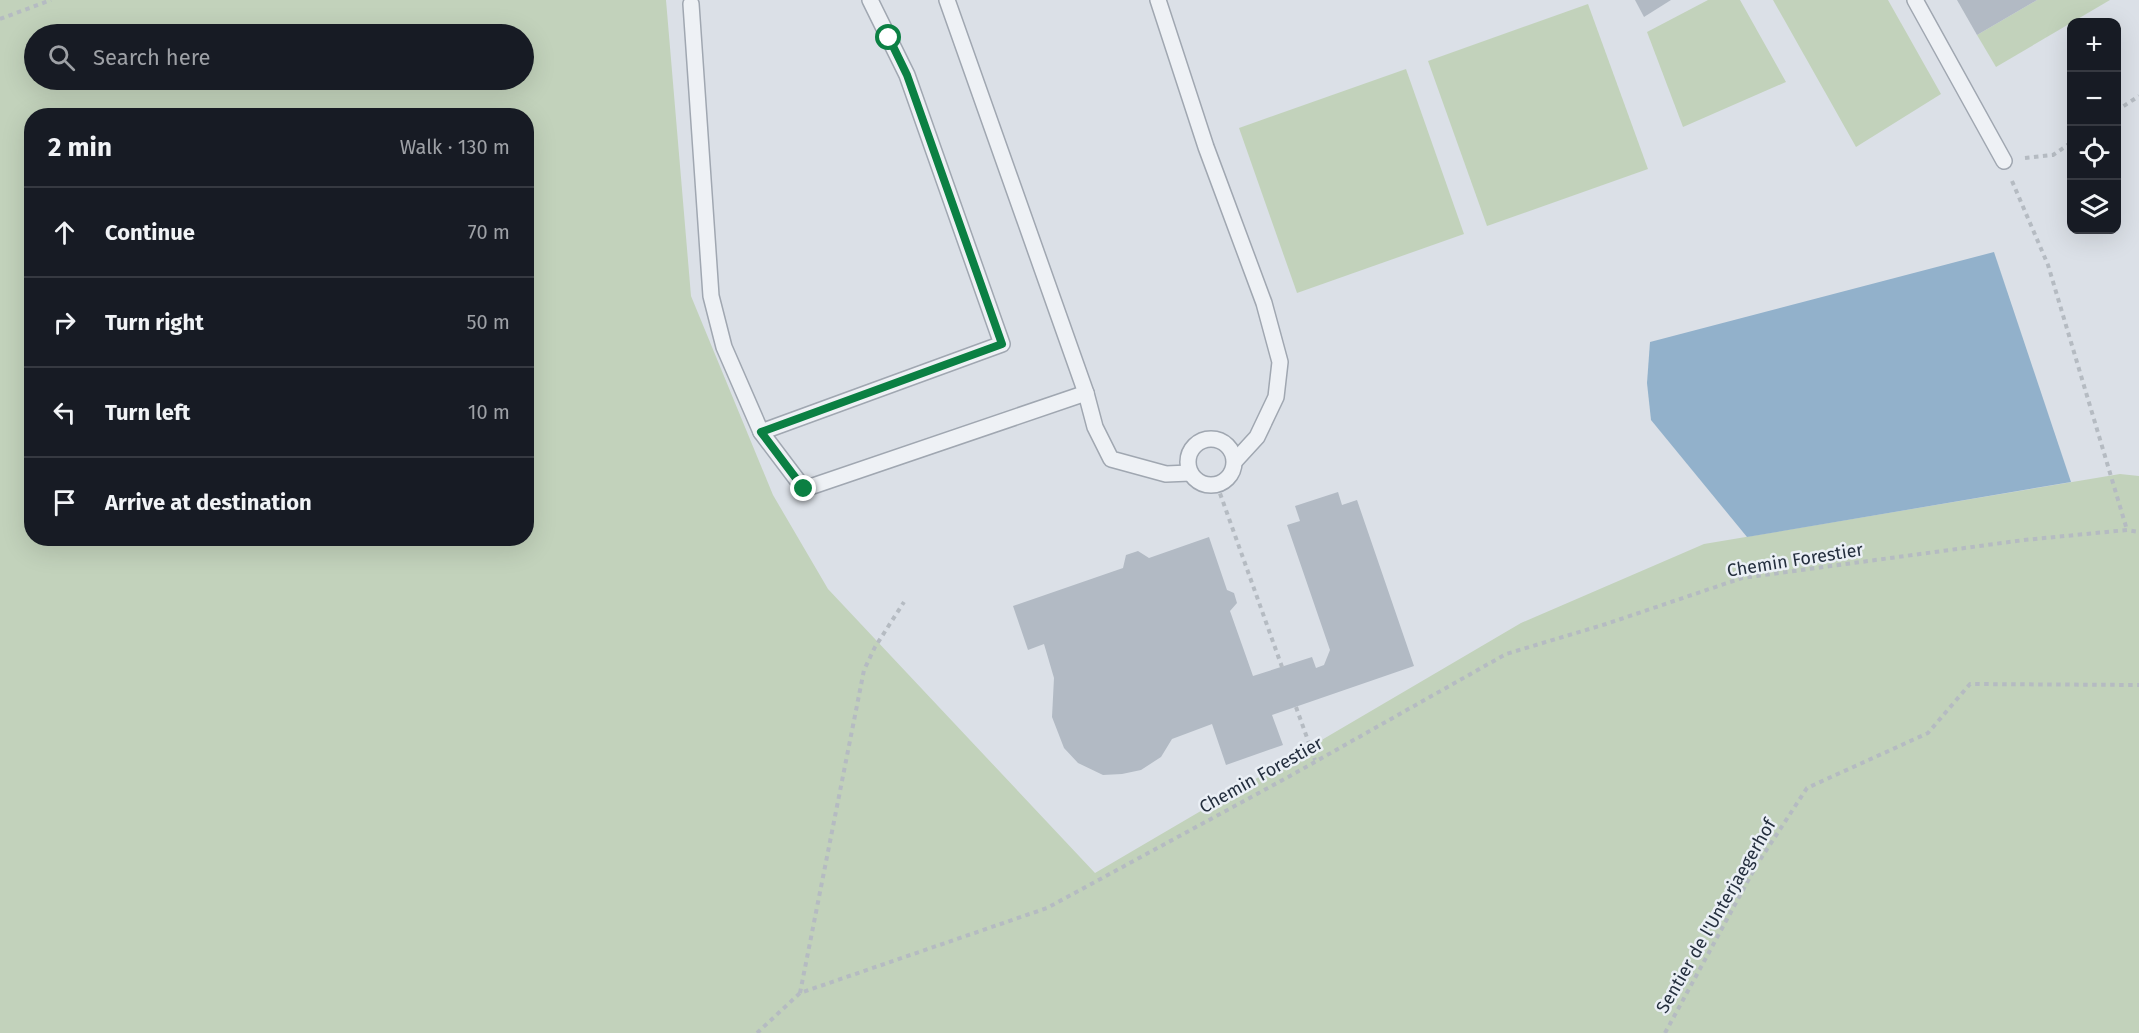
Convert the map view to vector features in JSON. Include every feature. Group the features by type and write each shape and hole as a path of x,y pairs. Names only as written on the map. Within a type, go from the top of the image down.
{"lane":[{"path":"761,432 1002,344 907,75 870,0"},
{"path":"947,0 1086,393 1095,428 1111,459 1166,474 1190,473"},
{"path":"1158,0 1206,147 1264,303 1280,362 1276,397 1257,437 1235,461"},
{"path":"1915,0 2004,161"},
{"path":"691,4 711,296 724,347 761,432 804,489 1086,393"},
{"path":"1205,439 1216,439 1225,443 1232,451 1235,461 1233,472 1217,485 1207,485 1197,481 1190,473 1187,463 1190,452 1196,444 1205,439"}],"path":[{"path":"0,19 51,0"},
{"path":"2121,108 2139,96"},
{"path":"2067,145 2053,155 2004,161 2048,265 2127,530"},
{"path":"1217,485 1282,667"},
{"name":"Chemin Forestier","path":"800,993 1047,908 1506,654 1742,578 2024,540 2127,530 2139,531"},
{"path":"757,1033 800,993 864,670 875,647 904,602"},
{"name":"Sentier de l'Unterjaegerhof","path":"1665,1033 1756,866 1807,788 1928,733 1970,684 2139,685"},
{"path":"1296,707 1315,760"}],"green space":[{"path":"0,0 666,0 691,296 773,495 828,589 1095,873 1521,623 1704,544 2120,474 2139,476 2139,1033 0,1033"},
{"path":"1708,0 1740,0 1786,82 1683,127 1647,32"},
{"path":"1773,0 1888,0 1941,94 1856,147"},
{"path":"2037,0 2110,0 2079,18 2067,18 2067,25 1996,67 1977,35"},
{"path":"1588,4 1648,169 1487,226 1428,61"},
{"path":"1406,69 1464,234 1297,293 1239,128"}],"water":[{"path":"1994,252 2071,482 1747,537 1651,420 1647,383 1650,342"}],"building":[{"path":"1635,0 1671,0 1644,17"},
{"path":"1957,0 2037,0 1977,35"},
{"path":"1338,492 1342,505 1357,500 1414,666 1272,715 1283,745 1226,765 1212,724 1172,739 1161,757 1141,770 1103,775 1078,763 1064,748 1052,717 1054,678 1044,644 1028,650 1013,606 1123,568 1126,555 1138,551 1149,558 1209,537 1227,590 1234,593 1237,603 1230,611 1253,676 1312,657 1316,668 1324,665 1330,650 1287,525 1300,521 1295,506"}],"route":[{"path":"804,489 761,432 1002,344 907,75 889,38"}]}
